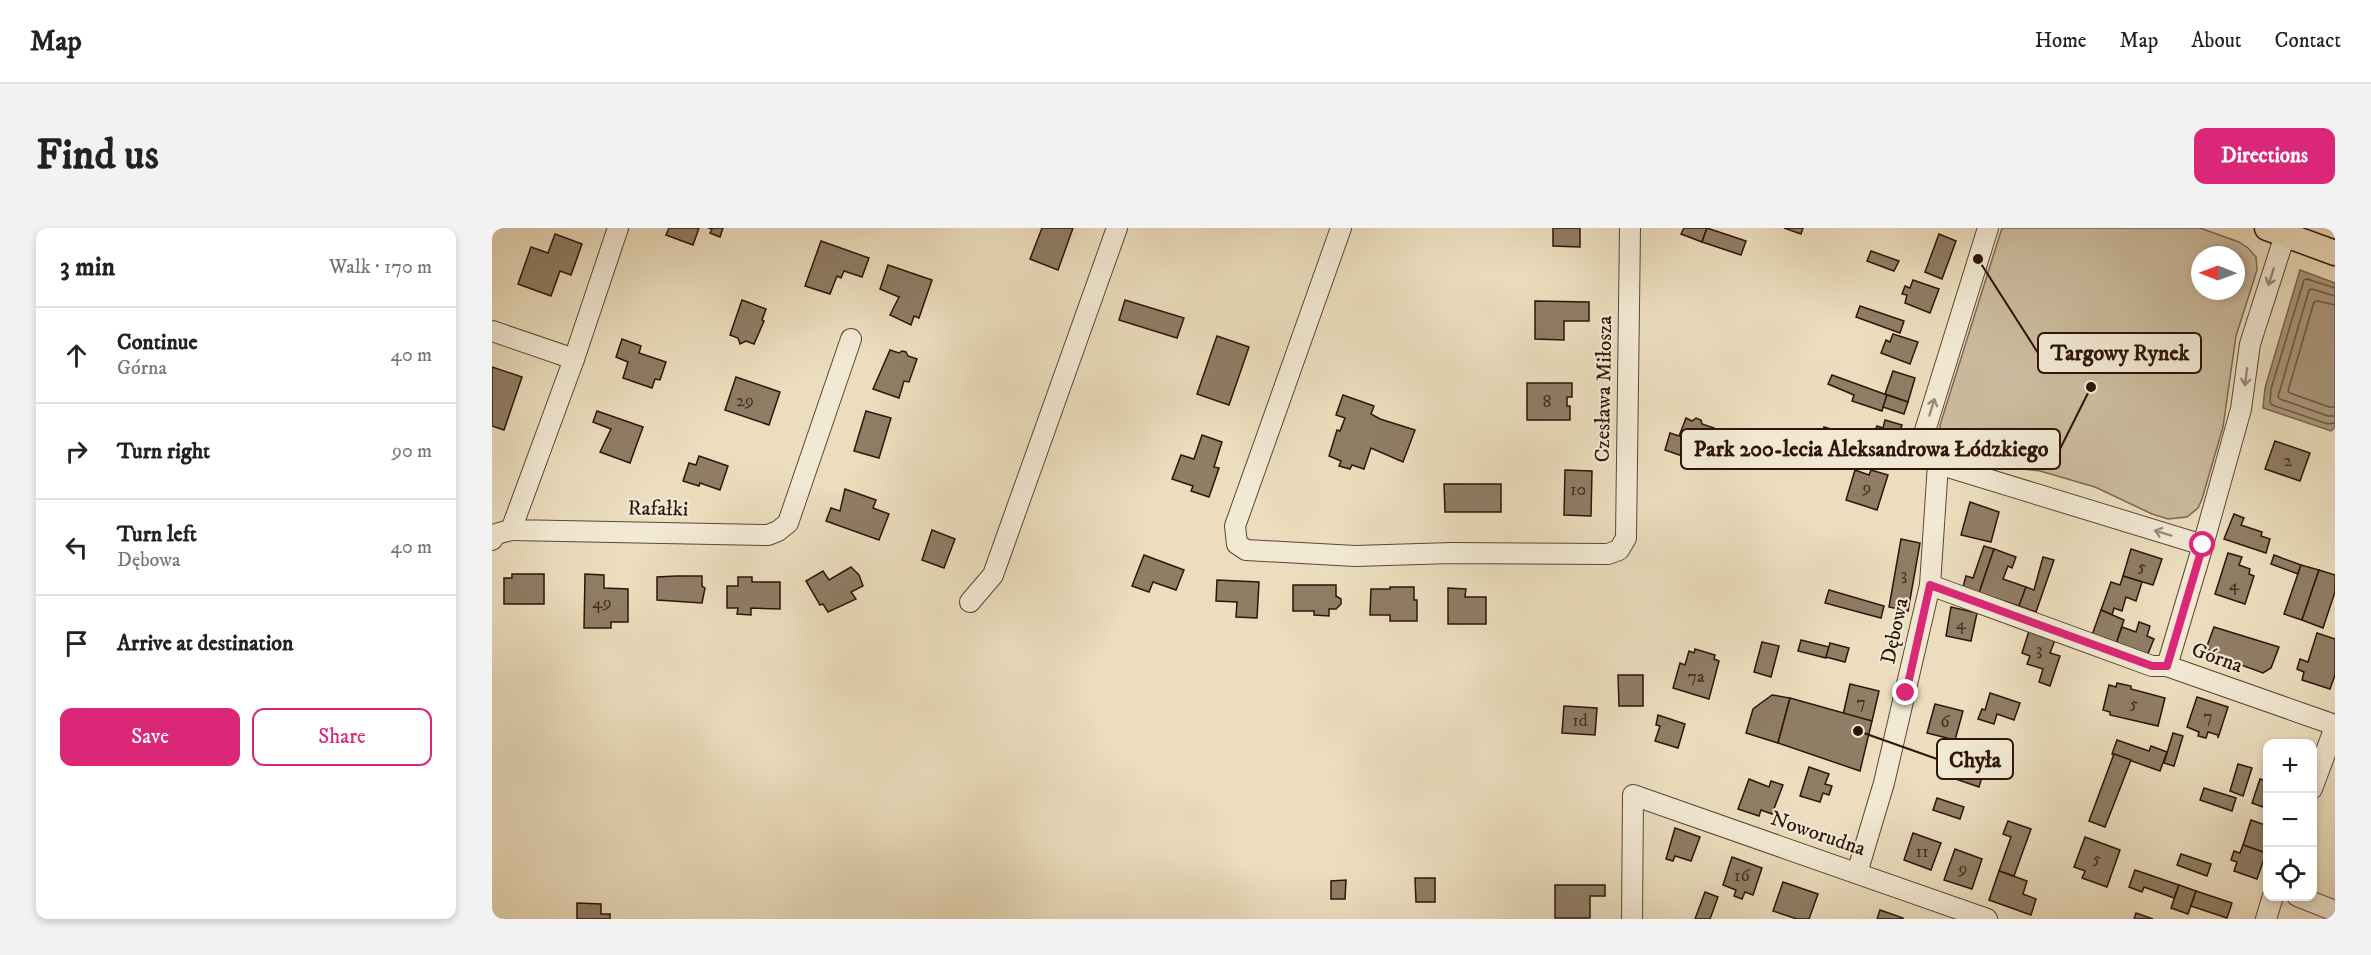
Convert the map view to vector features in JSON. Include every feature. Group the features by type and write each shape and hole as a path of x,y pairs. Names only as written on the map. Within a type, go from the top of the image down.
{"main road":[{"path":"2276,231 2335,253"}],"street":[{"path":"492,540 496,534 511,530 574,359 618,228"},
{"path":"970,602 993,576 1118,228"},
{"name":"Czesława Miłosza","path":"1341,228 1234,526 1237,544 1246,550 1354,556 1452,553 1608,554 1619,550 1626,538 1630,228"},
{"path":"1988,228 1923,436 1923,447 1929,457 1938,464 2203,545"},
{"name":"Górna","path":"2276,231 2252,337 2241,409 2167,666 2335,726 2317,778"},
{"path":"492,331 574,359"},
{"name":"Rafałki","path":"511,530 768,535 778,531 788,523 851,339"},
{"name":"Dębowa","path":"1857,873 1886,772 1930,585 1938,464"},
{"path":"1930,585 2152,666 2167,666"},
{"name":"Noworudna","path":"1632,919 1633,795 1988,919"},
{"path":"2266,919 2272,901"},
{"path":"2309,901 2335,910"}],"shaded area":[{"path":"2002,228 2200,228 2239,242 2245,246 2248,248 2256,257 2257,270 2236,336 2223,427 2202,499 2198,508 2187,517 2168,519 2152,514 2095,487 2040,471 1996,466 1957,454 1945,446 1940,425"}],"water":[{"path":"2300,270 2335,283 2335,427 2331,431 2263,408 2265,388"}],"building":[{"path":"669,228 699,228 693,245 666,235"},
{"path":"708,228 723,228 720,237 710,233 712,229"},
{"path":"1042,228 1073,228 1058,270 1030,259"},
{"path":"1553,228 1580,228 1580,247 1553,246"},
{"path":"1684,228 1707,228 1702,242 1681,234"},
{"path":"1707,228 1746,241 1741,255 1702,242"},
{"path":"1784,228 1803,228 1801,234"},
{"path":"555,234 582,244 571,275 560,271 551,296 518,284 531,247 548,253"},
{"path":"1939,234 1956,241 1942,279 1925,272"},
{"path":"821,241 869,258 862,277 844,271 841,278 837,276 830,294 805,286"},
{"path":"1871,251 1899,261 1894,271 1867,261"},
{"path":"888,265 932,280 919,318 914,316 911,325 890,315 899,297 880,289"},
{"path":"1913,280 1939,289 1930,313 1905,303 1907,295 1902,294 1905,286 1910,288"},
{"path":"742,300 766,309 762,320 764,321 754,344 746,341 740,344 738,338 730,335"},
{"path":"1125,300 1184,318 1177,338 1119,320"},
{"path":"1535,301 1589,302 1589,321 1564,321 1564,340 1535,339"},
{"path":"1860,306 1904,321 1900,333 1856,317"},
{"path":"1893,334 1918,342 1910,364 1881,353 1886,340 1890,342"},
{"path":"1217,336 1249,347 1229,405 1197,394"},
{"path":"622,339 641,346 639,353 666,362 660,380 655,379 652,388 623,378 628,362 616,357"},
{"path":"890,350 899,353 906,352 908,356 917,359 909,382 904,381 899,398 873,389"},
{"path":"492,367 522,377 504,430 492,426"},
{"path":"1893,371 1915,378 1908,402 1885,394"},
{"path":"1832,375 1887,395 1882,411 1852,401 1854,395 1828,384"},
{"path":"736,377 780,392 769,425 725,410"},
{"path":"1527,383 1572,383 1572,397 1567,397 1567,406 1570,406 1570,420 1527,420"},
{"path":"1343,395 1374,406 1371,414 1380,419 1415,430 1403,462 1371,448 1364,469 1352,465 1350,469 1339,466 1341,461 1329,456 1337,430 1340,431 1345,418 1336,415"},
{"path":"1887,395 1908,402 1904,414 1883,407"},
{"path":"597,411 643,427 630,463 600,452 611,429 593,422"},
{"path":"866,411 891,418 879,458 854,451"},
{"path":"1686,418 1692,421 1696,418 1701,420 1702,424 1714,428 1710,441 1721,445 1714,467 1665,450 1670,433 1679,436"},
{"path":"1885,420 1902,425 1890,464 1844,450 1848,434 1870,441 1877,426 1883,428"},
{"path":"1824,427 1848,434 1844,450 1819,443"},
{"path":"1202,435 1222,442 1214,467 1219,468 1209,497 1191,491 1193,486 1172,479 1181,455 1194,459"},
{"path":"2275,441 2310,453 2300,481 2265,469"},
{"path":"699,456 728,466 720,490 700,483 699,486 683,481 689,463 696,465"},
{"path":"1565,470 1592,471 1591,516 1564,515"},
{"path":"1855,470 1869,475 1871,470 1888,475 1877,510 1846,500"},
{"path":"1444,484 1501,484 1501,512 1445,512"},
{"path":"845,489 876,500 873,508 889,514 879,540 826,521 831,508 840,511"},
{"path":"1970,502 1999,512 1991,542 1961,535"},
{"path":"2234,514 2244,518 2241,525 2262,532 2261,536 2270,539 2266,553 2224,539"},
{"path":"932,530 955,539 944,568 922,560"},
{"path":"1901,539 1920,543 1908,611 1889,607"},
{"path":"1984,546 1994,549 1979,593 1963,587 1966,576 1973,578"},
{"path":"1994,549 2016,557 2012,568 2008,566 2003,579 2026,587 2019,606 1979,593"},
{"path":"2131,549 2162,559 2153,585 2123,576"},
{"path":"2228,553 2242,557 2239,565 2250,569 2249,574 2254,576 2245,604 2215,594"},
{"path":"1144,555 1184,570 1176,590 1153,582 1149,592 1132,586"},
{"path":"2274,555 2301,565 2298,574 2271,564"},
{"path":"2043,557 2054,560 2036,612 2019,606 2026,587 2034,590"},
{"path":"2301,565 2319,570 2302,620 2284,614"},
{"path":"851,567 859,575 863,586 851,592 856,599 828,612 823,604 820,605 806,581 823,571 829,580"},
{"path":"2319,570 2335,575 2335,592 2323,628 2302,620"},
{"path":"512,574 544,574 544,604 504,604 504,578 512,578"},
{"path":"585,574 604,575 604,588 628,589 628,622 611,622 611,628 584,628"},
{"path":"702,576 702,586 705,588 702,603 657,600 657,577"},
{"path":"2123,576 2142,582 2136,601 2126,597 2122,611 2114,608 2112,615 2101,610 2111,582 2120,585"},
{"path":"738,577 752,577 752,582 780,582 780,609 751,608 751,615 737,614 738,608 727,608 727,586 738,586"},
{"path":"1217,580 1259,582 1257,618 1236,617 1237,602 1216,601"},
{"path":"1293,585 1336,585 1336,596 1341,599 1341,604 1336,609 1329,609 1329,616 1314,615 1314,611 1293,611"},
{"path":"1390,587 1414,587 1414,600 1417,600 1417,621 1390,621 1390,615 1370,615 1371,589 1390,589"},
{"path":"1448,588 1466,589 1465,597 1486,597 1486,624 1448,624"},
{"path":"1829,590 1884,606 1881,618 1825,603"},
{"path":"1951,607 1977,613 1971,641 1946,636"},
{"path":"2101,610 2124,620 2116,644 2092,635"},
{"path":"2139,622 2150,626 2147,636 2154,639 2147,656 2116,644 2122,627 2136,632"},
{"path":"2214,627 2279,647 2271,668 2263,673 2211,654 2207,646"},
{"path":"2029,631 2055,640 2050,653 2060,656 2050,686 2039,682 2043,669 2027,664 2030,656 2022,653"},
{"path":"2317,633 2335,639 2335,675 2330,689 2302,680 2304,672 2297,669 2300,659 2308,662"},
{"path":"1801,640 1829,647 1826,658 1798,651"},
{"path":"1762,642 1779,646 1771,677 1754,672"},
{"path":"1830,643 1849,648 1845,662 1826,657"},
{"path":"1695,649 1715,655 1714,659 1719,661 1709,699 1673,688 1680,663 1685,665 1689,651 1694,653"},
{"path":"1618,675 1643,675 1643,706 1619,706"},
{"path":"2117,683 2165,698 2158,726 2110,715 2110,712 2103,710 2109,685 2116,687"},
{"path":"1850,684 1879,691 1872,721 1843,715"},
{"path":"1990,693 2020,703 2014,720 1997,714 1994,724 1978,719 1982,709 1985,710"},
{"path":"1772,695 1790,698 1778,743 1746,733 1753,709"},
{"path":"2197,697 2228,707 2218,738 2218,735 2208,732 2206,738 2198,736 2199,732 2187,727"},
{"path":"1790,698 1872,721 1860,771 1778,743"},
{"path":"1935,704 1963,711 1955,740 1927,733"},
{"path":"1564,706 1597,708 1595,735 1562,733"},
{"path":"1658,715 1685,724 1678,748 1655,741 1660,726 1656,725"},
{"path":"2173,733 2183,736 2174,766 2164,763"},
{"path":"2117,740 2149,751 2151,746 2167,752 2160,771 2112,754"},
{"path":"2114,754 2131,760 2105,827 2089,821"},
{"path":"1949,764 1976,772 1978,765 1985,767 1979,787 1944,775"},
{"path":"2238,764 2252,768 2243,796 2230,791"},
{"path":"1809,767 1829,774 1825,784 1832,786 1829,795 1823,793 1820,802 1800,796"},
{"path":"1749,779 1769,787 1771,781 1783,785 1772,814 1761,810 1759,816 1738,809"},
{"path":"2260,779 2263,780 2263,807 2252,803"},
{"path":"2204,788 2236,798 2232,811 2200,800"},
{"path":"1937,798 1964,807 1960,819 1933,810"},
{"path":"2251,820 2263,824 2263,852 2243,845"},
{"path":"2008,821 2031,829 2014,876 1999,871 2011,837 2003,834"},
{"path":"1675,828 1700,837 1691,861 1675,856 1673,861 1666,859"},
{"path":"1913,833 1941,843 1931,870 1904,860"},
{"path":"2085,837 2120,850 2107,887 2082,878 2085,871 2074,867"},
{"path":"2243,845 2263,852 2263,862 2257,879 2234,871 2237,862 2231,860 2234,851 2240,853"},
{"path":"1955,849 1982,859 1972,889 1944,880"},
{"path":"2181,854 2211,864 2207,876 2177,865"},
{"path":"1732,857 1762,868 1753,895 1745,892 1742,899 1734,896 1736,890 1723,885"},
{"path":"2135,870 2179,885 2174,898 2144,887 2142,892 2129,887"},
{"path":"1999,871 2027,881 2023,894 2036,899 2031,915 1989,900"},
{"path":"1415,878 1435,878 1435,902 1416,902"},
{"path":"1346,880 1345,899 1331,899 1331,881"},
{"path":"1783,882 1818,894 1809,919 1797,919 1773,911"},
{"path":"1555,885 1605,885 1605,896 1590,896 1590,918 1555,918"},
{"path":"2179,885 2196,891 2188,914 2171,908"},
{"path":"2196,891 2232,903 2227,918 2191,906"},
{"path":"1705,892 1718,897 1710,919 1695,919"},
{"path":"577,903 601,904 601,914 610,914 610,919 577,919"},
{"path":"1880,910 1903,918 1903,919 1877,919"},
{"path":"2136,913 2153,919 2134,919"}],"place":[{"name":"Targowy Rynek","path":"1978,259"},
{"name":"Park 200-lecia Aleksandrowa Łódzkiego","path":"2091,387"},
{"name":"Chyła","path":"1858,731"}],"route":[{"path":"1906,693 1930,585 2152,666 2167,666 2203,545"}]}
